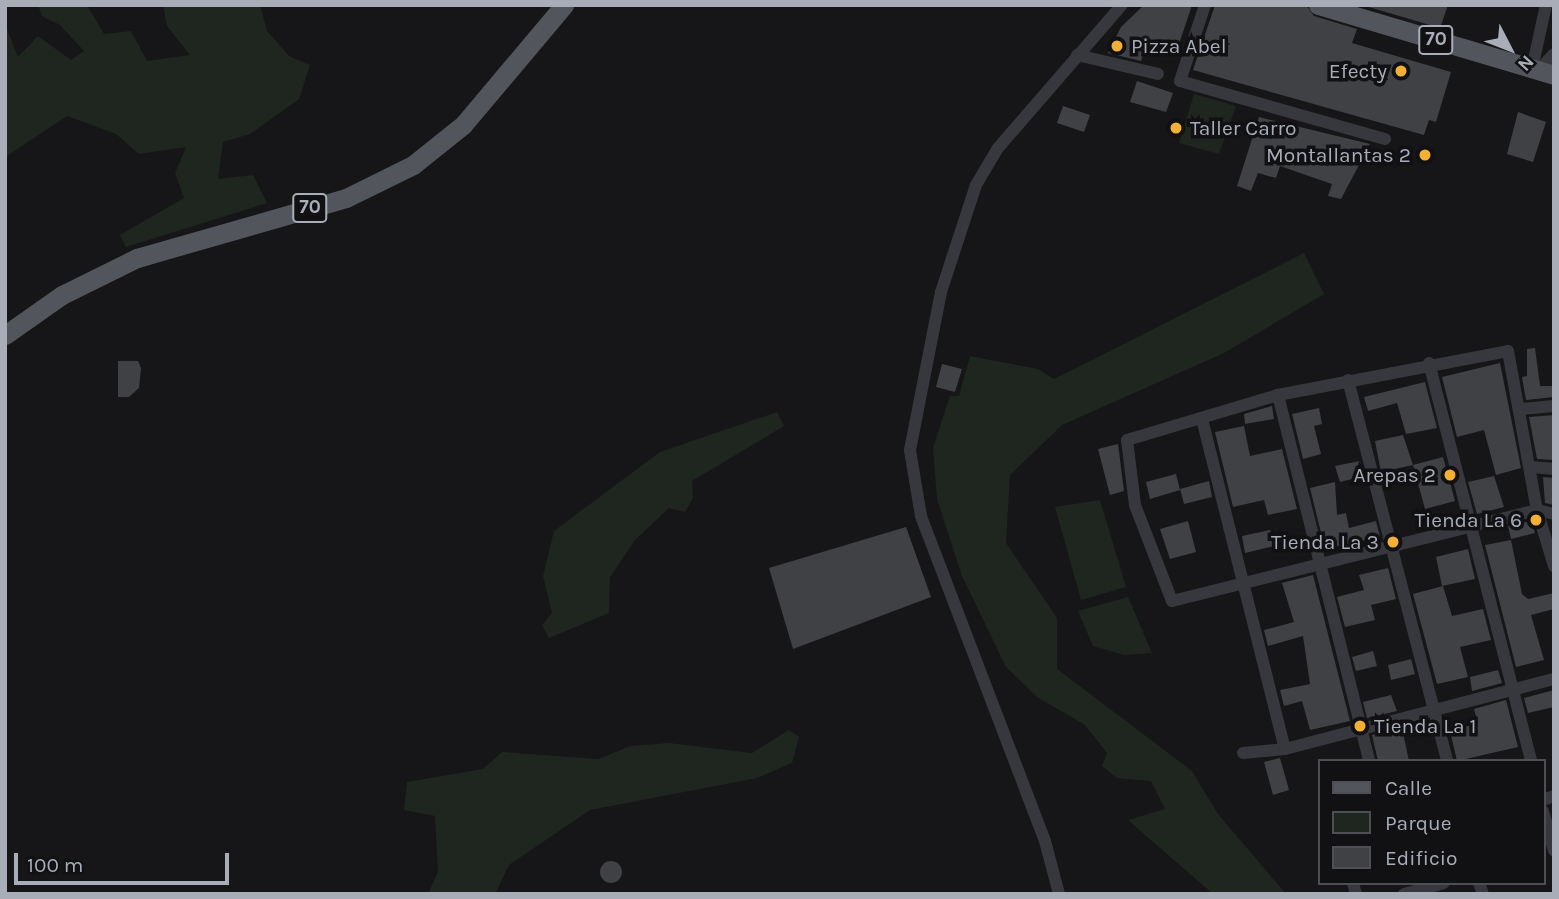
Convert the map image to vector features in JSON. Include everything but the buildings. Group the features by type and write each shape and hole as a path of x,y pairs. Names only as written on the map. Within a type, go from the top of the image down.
{"main road":[{"name":"70","path":"5,335 62,295 137,258 346,198 413,164 463,125 564,5"},
{"name":"70","path":"1318,5 1541,72"}],"street":[{"path":"1059,894 1045,841 921,516 910,450 941,292 976,185 998,148 1122,5"},
{"path":"1205,5 1180,81 1385,139"},
{"path":"1541,72 1546,5"},
{"path":"1541,72 1554,54"},
{"path":"1077,55 1158,74"},
{"path":"1554,514 1537,510 1241,580 1172,601 1135,505 1127,440 1278,395 1429,363 1508,351 1532,467 1537,510 1554,566"},
{"path":"1429,363 1467,527 1515,692 1531,759"},
{"path":"1348,380 1394,544 1446,759"},
{"path":"1278,395 1316,562 1369,759"},
{"path":"1520,410 1554,405"},
{"path":"1202,419 1286,749"},
{"path":"1532,467 1554,468"},
{"path":"1243,754 1286,749 1362,727 1515,692 1554,680"},
{"path":"1545,818 1554,851"},
{"path":"1404,894 1437,885"}],"green space":[{"path":"38,5 87,5 104,34 131,31 147,61 190,55 167,26 163,5 260,5 267,31 289,56 310,65 299,99 250,134 223,142 218,179 253,175 267,203 126,247 120,235 184,198 175,173 186,147 139,154 116,134 67,116 5,157 5,24 18,57 38,36 71,60 84,51 60,25 42,16"},
{"path":"1194,94 1236,106 1219,154 1179,143"},
{"path":"1304,253 1324,294 1224,353 1062,425 1010,475 1006,543 1057,618 1057,669 1192,771 1218,814 1286,894 1213,894 1128,820 1165,809 1151,781 1117,778 1102,766 1107,753 1085,725 1037,697 1006,667 962,576 937,499 933,448 950,396 959,396 970,356 1038,369 1054,379"},
{"path":"777,412 784,426 692,481 693,498 685,512 669,508 635,540 610,577 609,613 549,638 542,625 552,613 543,576 554,531 660,452"},
{"path":"1100,500 1126,587 1081,600 1055,507"},
{"path":"1128,597 1152,653 1124,655 1093,646 1078,611"},
{"path":"789,730 799,737 792,763 757,778 590,810 509,865 495,894 428,894 438,872 435,816 404,810 407,782 483,769 502,752 598,759 631,746 669,743 752,753"}],"place":[{"name":"Pizza Abel","path":"1117,46"},
{"name":"Efecty","path":"1401,71"},
{"name":"Taller Carro","path":"1176,128"},
{"name":"Montallantas 2","path":"1425,155"},
{"name":"Arepas 2","path":"1450,475"},
{"name":"Tienda La 6","path":"1536,520"},
{"name":"Tienda La 3","path":"1393,542"},
{"name":"Tienda La 1","path":"1360,726"}]}
